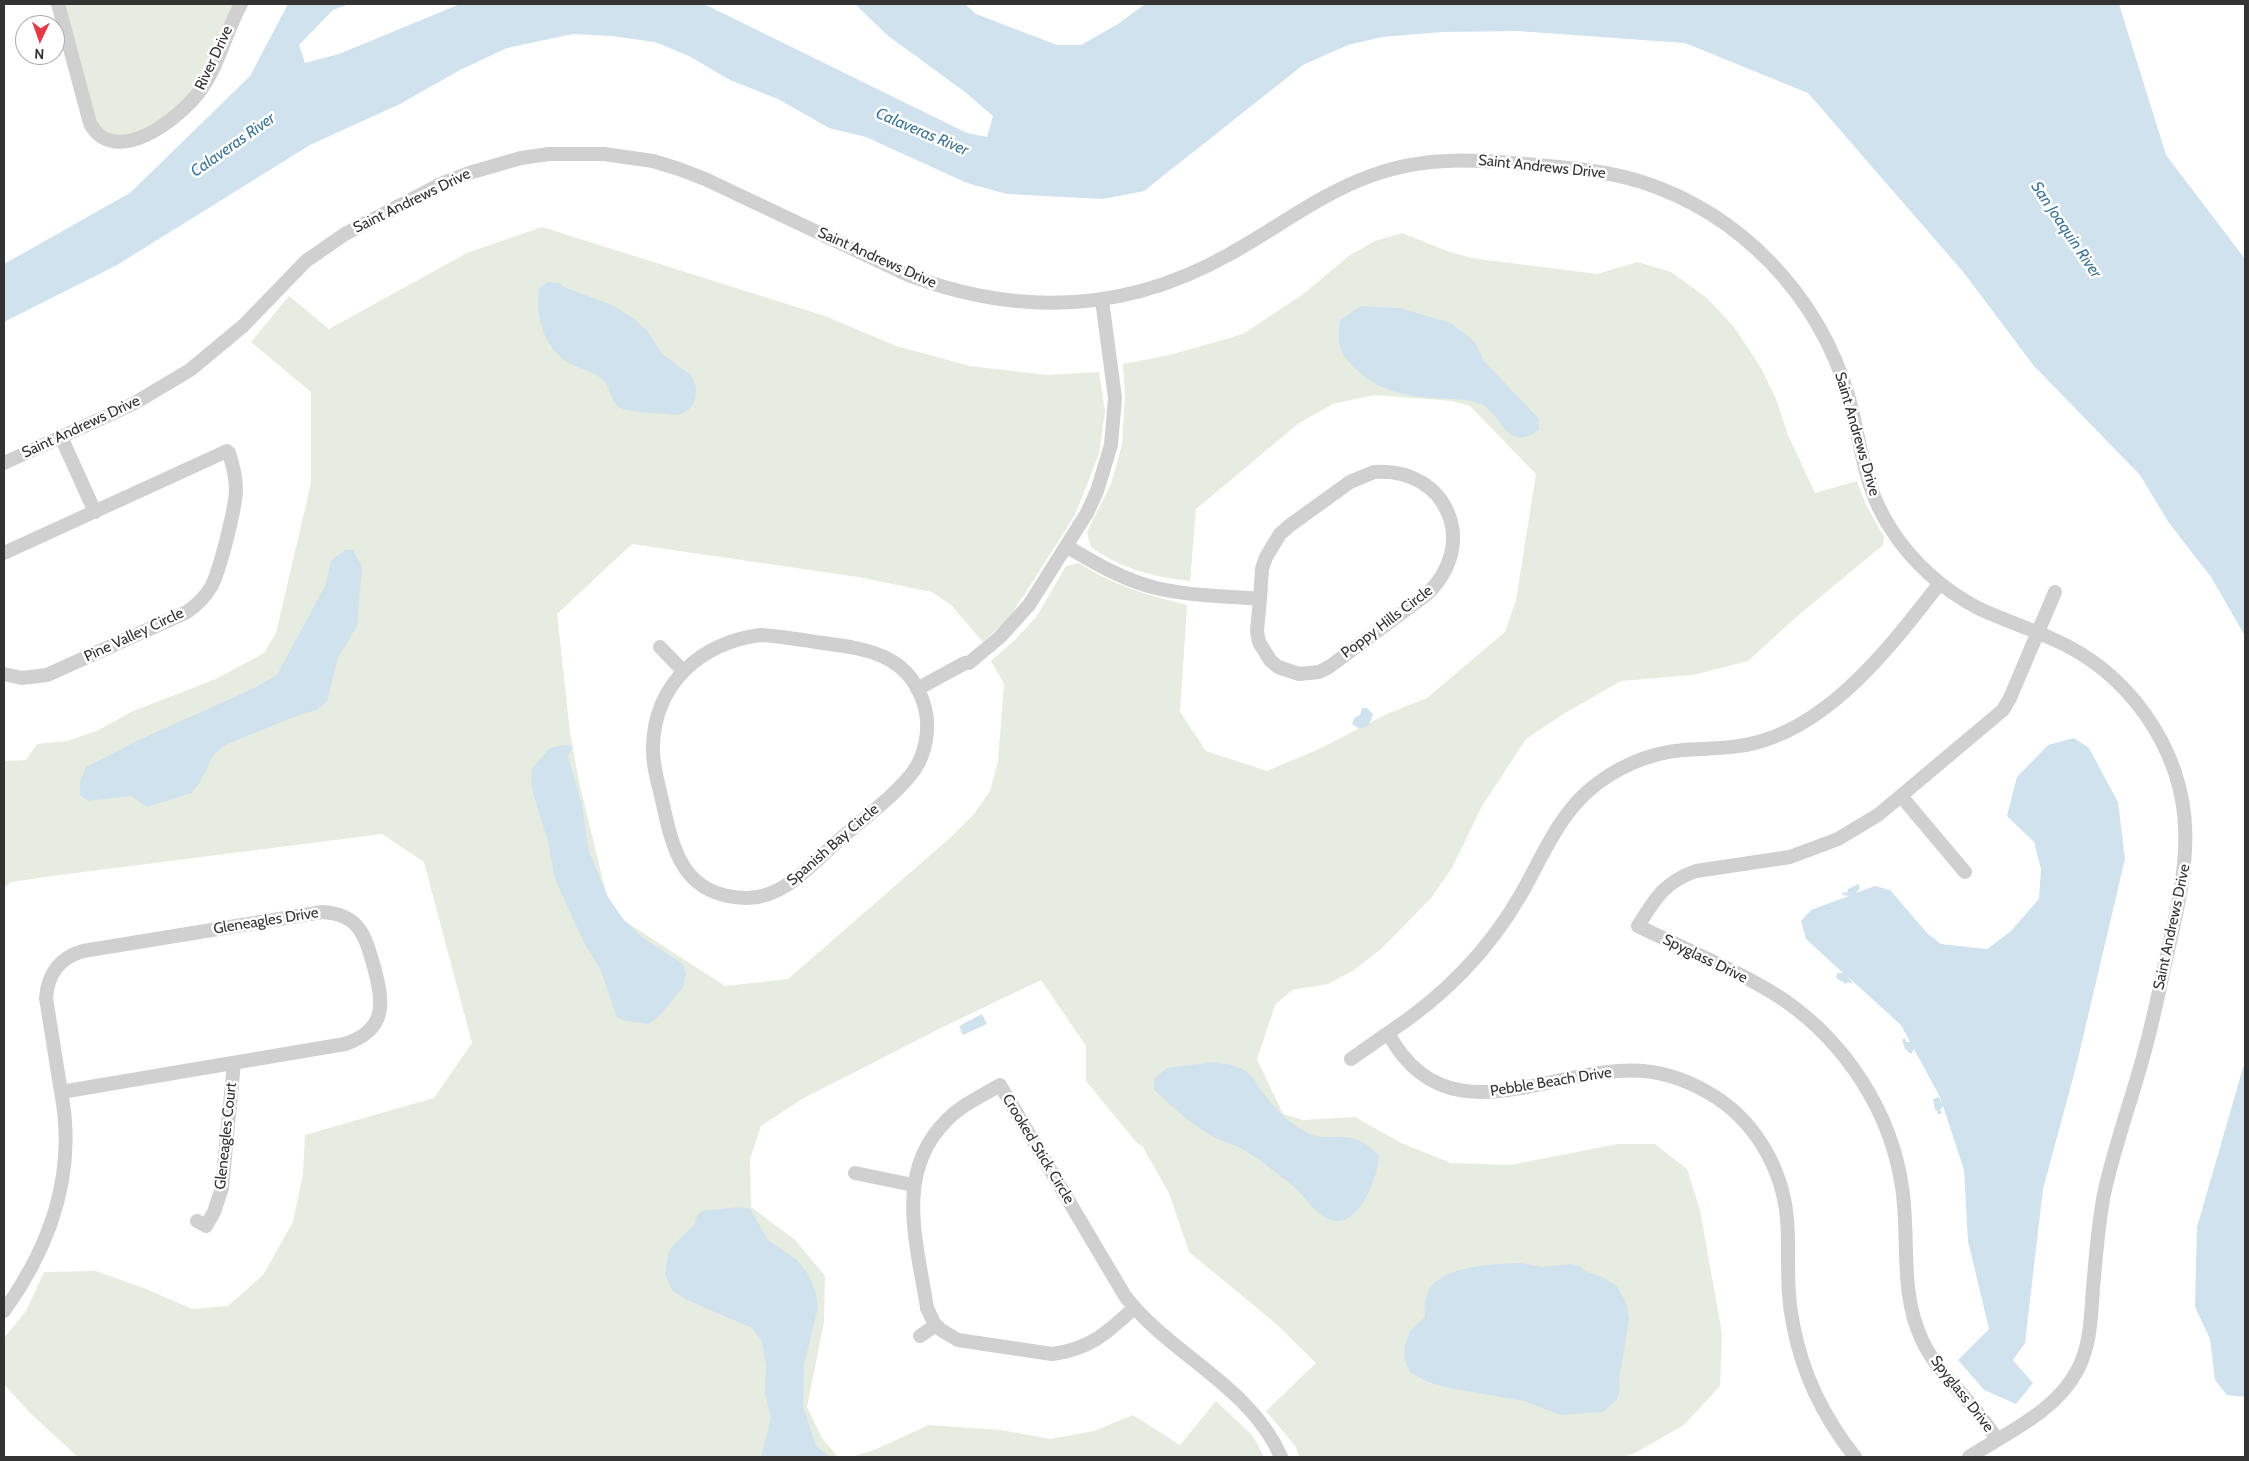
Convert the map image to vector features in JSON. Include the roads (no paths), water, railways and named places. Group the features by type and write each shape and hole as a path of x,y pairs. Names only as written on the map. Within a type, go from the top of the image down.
{"street":[{"name":"River Drive","path":"58,4 86,113 96,133 104,138 119,142 142,137 166,124 197,95 210,75 230,25 241,4"},
{"name":"Saint Andrews Drive","path":"4,463 133,404 190,370 243,326 306,261 345,234 443,183 468,173 512,160 549,154 604,154 653,161 705,179 908,275 964,294 992,299 1038,303 1102,300 1156,287 1200,270 1348,185 1395,168 1421,162 1472,159 1585,169 1639,181 1685,200 1732,228 1769,261 1804,303 1819,326 1842,376 1850,403 1862,461 1878,506 1904,547 1940,583 1977,607 2074,650 2100,668 2129,694 2157,732 2176,775 2182,798 2185,821 2186,860 2182,888 2145,1052 2106,1185 2097,1242 2090,1328 2083,1360 2070,1382 2055,1400 1969,1457"},
{"path":"918,689 965,663 970,663 1000,637 1029,604 1066,546 1097,491 1111,445 1115,398 1102,300"},
{"path":"61,437 95,512"},
{"name":"Pine Valley Circle","path":"4,553 227,451 229,453 235,475 234,504 216,576 206,595 196,605 187,612 47,675 22,678 4,674"},
{"name":"Poppy Hills Circle","path":"1386,472 1411,476 1432,490 1447,510 1454,536 1453,552 1446,570 1436,586 1329,667 1319,672 1304,674 1289,672 1270,660 1263,651 1257,631 1260,599 1262,569 1266,557 1280,534 1350,482 1362,476 1386,472"},
{"path":"1066,546 1113,573 1155,588 1178,592 1260,599"},
{"path":"1351,1059 1439,997 1484,950 1516,902 1560,823 1588,792 1622,768 1642,759 1682,750 1742,746 1769,738 1800,724 1868,671 1884,654 1940,583"},
{"name":"Spyglass Drive","path":"1997,1439 1975,1409 1944,1376 1932,1359 1914,1319 1906,1278 1905,1216 1897,1163 1882,1117 1858,1075 1824,1034 1783,1000 1758,985 1638,926 1663,889 1682,876 1696,871 1766,862 1816,848 1858,828 1901,796 2002,710 2010,698 2055,592"},
{"name":"Spanish Bay Circle","path":"752,636 775,636 862,648 876,652 901,668 918,689 926,713 925,743 915,769 905,782 790,884 764,896 737,897 710,890 698,882 680,862 670,838 654,763 653,746 658,713 668,692 683,671 700,656 729,642 752,636"},
{"path":"660,647 683,671"},
{"path":"1901,796 1965,872"},
{"name":"Gleneagles Drive","path":"4,1311 46,1237 60,1196 64,1177 67,1133 46,998 50,976 64,960 84,951 322,912 332,912 350,919 367,942 381,993 379,1015 371,1029 363,1036 345,1044 61,1092"},
{"name":"Pebble Beach Drive","path":"1388,1033 1402,1055 1413,1066 1427,1076 1455,1089 1488,1093 1504,1092 1604,1072 1639,1070 1677,1078 1696,1086 1726,1104 1742,1118 1765,1149 1773,1164 1782,1192 1787,1220 1788,1297 1799,1350 1817,1398 1828,1420 1855,1457"},
{"name":"Gleneagles Court","path":"198,1221 206,1226 214,1212 222,1188 234,1063"},
{"name":"Crooked Stick Circle","path":"936,1325 927,1308 913,1215 913,1185 920,1159 935,1132 959,1109 1000,1085 1125,1296 1134,1308 1243,1402 1258,1419 1281,1457"},
{"path":"855,1173 913,1185"},
{"path":"920,1336 936,1325 945,1334 958,1340 1052,1354 1067,1352 1090,1344 1134,1308"}],"water":[{"path":"288,4 349,4 333,10 299,45 305,63 339,54 460,4 704,4 967,133 987,137 993,116 965,92 887,35 855,4 965,4 976,14 1057,45 1081,45 1118,24 1145,4 2119,4 2166,155 2245,259 2245,636 2211,577 2169,523 2140,475 2034,366 1964,273 1808,93 1685,43 1518,31 1442,32 1382,37 1348,45 1303,65 1144,191 1103,199 1007,194 967,183 866,137 829,128 778,99 730,80 689,56 655,42 612,36 573,34 507,48 460,70 400,104 310,145 117,265 4,322 4,264 130,193 250,76"},
{"path":"548,282 559,283 564,287 614,306 647,330 662,354 691,375 696,387 695,400 692,406 682,414 675,415 625,410 617,405 603,380 562,358 548,341 540,321 539,288"},
{"path":"1361,306 1399,308 1451,323 1475,342 1484,361 1539,419 1539,430 1528,436 1519,437 1511,435 1494,415 1481,404 1463,400 1401,393 1381,386 1363,375 1345,357 1339,341 1340,320"},
{"path":"345,550 353,550 362,567 357,626 338,658 327,701 317,710 304,713 225,745 213,756 199,784 191,793 147,807 131,796 88,801 80,795 80,782 86,767 139,740 252,689 277,675 325,586 331,561"},
{"path":"1362,708 1367,708 1373,714 1369,725 1360,729 1352,724 1354,718 1360,715"},
{"path":"2074,738 2089,748 2118,802 2125,859 2076,1067 2043,1189 2025,1343 2013,1360 2033,1383 2016,1404 1984,1390 1958,1360 1989,1329 1968,1241 1964,1170 1943,1106 1940,1110 1942,1114 1937,1114 1938,1111 1935,1110 1933,1099 1939,1097 1942,1105 1940,1097 1914,1049 1911,1054 1905,1049 1902,1039 1910,1042 1901,1025 1848,977 1853,984 1848,982 1846,984 1836,978 1837,973 1843,973 1806,939 1801,921 1811,910 1849,896 1843,895 1842,892 1847,893 1848,889 1858,884 1860,888 1856,893 1875,886 1890,890 1928,934 1941,944 1987,949 2010,932 2039,899 2041,869 2034,842 2007,816 2017,777 2048,745"},
{"path":"563,745 573,746 568,756 582,805 589,852 608,897 623,919 643,938 682,963 686,973 683,987 661,1014 649,1024 625,1021 617,1017 600,968 584,943 555,879 548,841 531,781 532,768 550,748"},
{"path":"982,1014 987,1024 963,1035 959,1026"},
{"path":"2245,1061 2245,1397 2227,1395 2215,1380 2210,1339 2195,1307 2197,1227"},
{"path":"1214,1062 1236,1066 1247,1072 1280,1112 1302,1130 1322,1137 1358,1140 1379,1156 1372,1184 1355,1213 1339,1221 1325,1217 1313,1208 1292,1185 1268,1166 1242,1149 1217,1139 1198,1127 1154,1090 1154,1079 1167,1068"},
{"path":"739,1207 750,1209 768,1240 797,1260 808,1274 815,1290 818,1307 804,1365 803,1406 816,1446 830,1457 761,1457 771,1417 765,1394 766,1366 762,1341 752,1328 687,1300 672,1290 665,1274 669,1251 694,1225 698,1214 703,1211"},
{"path":"1520,1263 1543,1267 1571,1264 1602,1277 1617,1286 1627,1305 1629,1319 1619,1381 1620,1390 1617,1399 1603,1412 1561,1415 1524,1401 1454,1389 1428,1382 1410,1372 1404,1359 1405,1345 1410,1331 1425,1317 1425,1300 1431,1287 1440,1279 1466,1268"}],"water label":[{"name":"Calaveras River","path":"922,132"},
{"name":"Calaveras River","path":"233,145"},
{"name":"San Joaquin River","path":"2066,230"}]}
